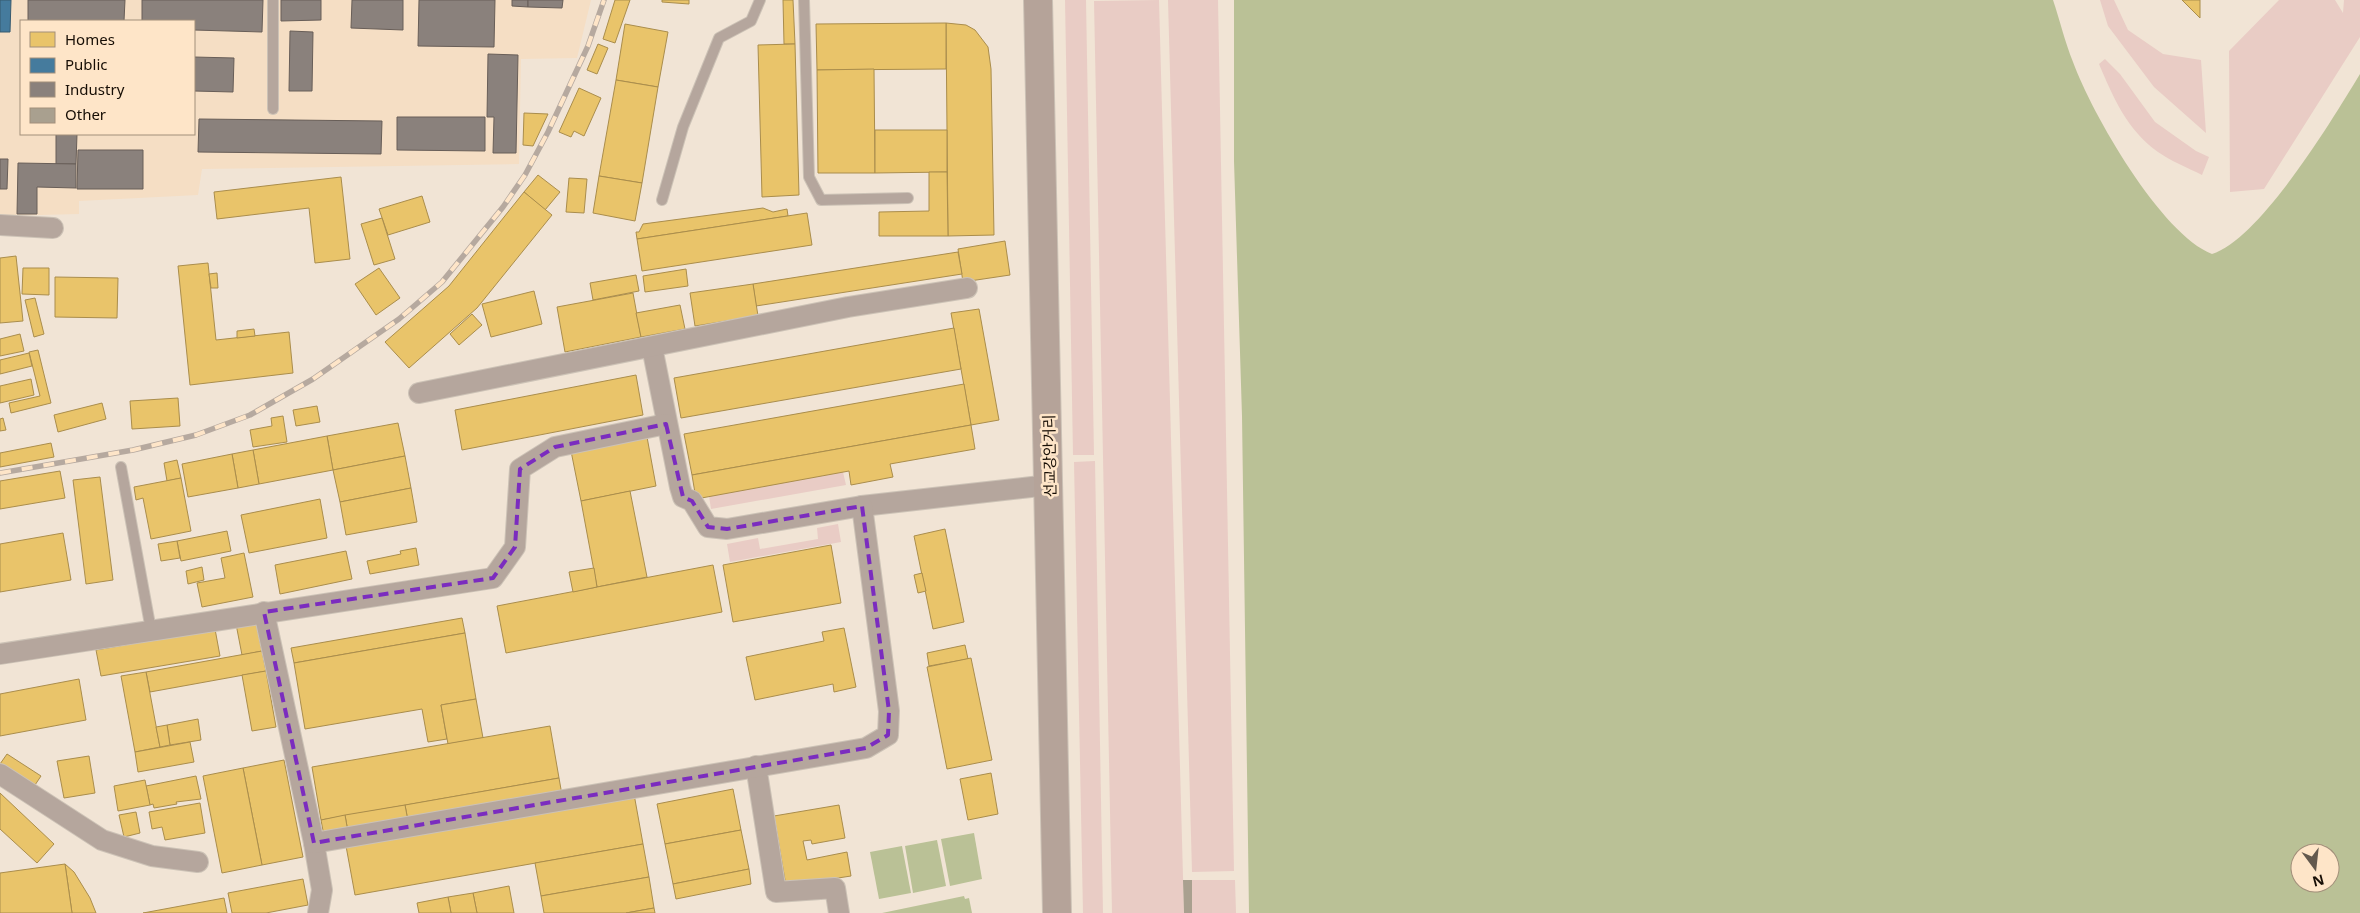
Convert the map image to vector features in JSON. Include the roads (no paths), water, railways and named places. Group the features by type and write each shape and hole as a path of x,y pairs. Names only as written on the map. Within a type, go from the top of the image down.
{"main road":[{"name":"선교강안거리","path":"1038,0 1057,913"}],"street":[{"path":"0,225 53,228"},
{"path":"419,393 848,307 967,288"},
{"path":"652,347 666,424 683,497 692,501 708,528 727,529 862,506 1049,484"},
{"path":"0,654 493,578 515,547 520,469 555,447 666,424"},
{"path":"314,843 866,748 888,736 889,711 862,506"},
{"path":"264,612 314,843 322,890 318,913"},
{"path":"756,766 776,892 835,888 839,913"},
{"path":"0,774 102,840 152,856 198,862"}],"lane":[{"path":"273,0 273,109"},
{"path":"662,200 683,127 719,38 751,21 760,0"},
{"path":"804,0 809,177 821,200 908,198"},
{"path":"121,467 151,630"}],"railway":[{"path":"0,473 133,450 196,435 250,415 313,379 399,319 442,282 503,207 525,175 548,132 588,46 604,0"}]}
